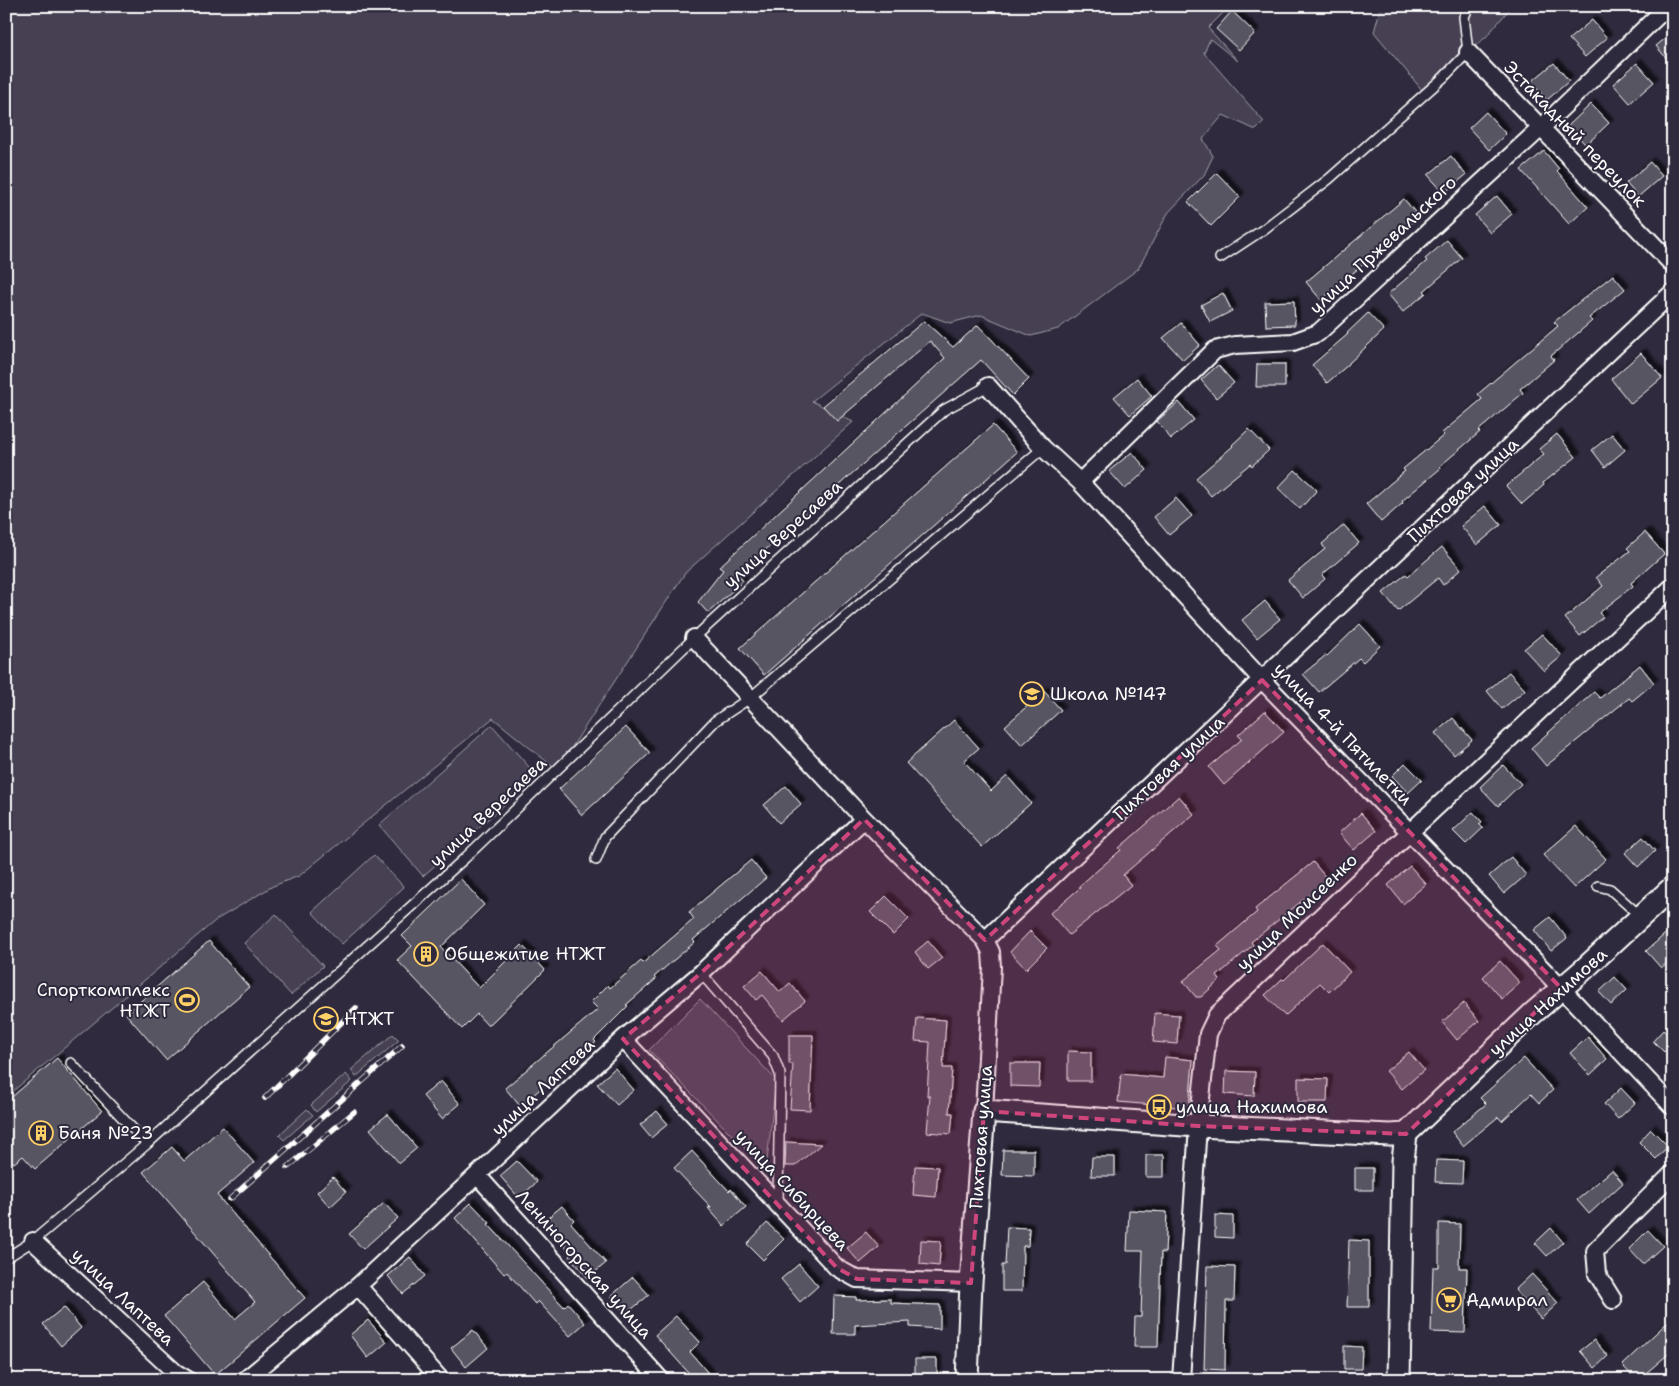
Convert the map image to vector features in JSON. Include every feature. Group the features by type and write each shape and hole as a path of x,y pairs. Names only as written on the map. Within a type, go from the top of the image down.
{"street":[{"name":"улица Пржевальского","path":"1080,482 1215,350 1235,346 1293,342 1318,333 1542,127 1668,6"},
{"name":"Эстакадный переулок","path":"1468,52 1673,265"},
{"name":"Пихтовая улица","path":"967,1380 971,1284 984,1111 992,967 991,952 985,940 1673,292"},
{"name":"улица 4-й Пятилетки","path":"988,386 1043,448 1080,482 1262,680 1561,988 1673,1107"},
{"name":"улица Моисеенко","path":"1181,1380 1198,1126 1208,1034 1217,1015 1673,586"},
{"path":"694,638 864,819 985,940"},
{"name":"улица Лаптева","path":"245,1380 358,1286 623,1039 701,973 864,819"},
{"name":"улица Нахимова","path":"1406,1134 1561,988 1673,887"},
{"name":"улица Сибирцева","path":"623,1039 837,1268 857,1279 971,1284"},
{"path":"984,1111 1198,1126 1390,1135 1406,1134 1402,1161 1399,1380"},
{"path":"1613,1300 1597,1274 1595,1251 1673,1173"},
{"name":"Лениногорская улица","path":"477,1175 662,1380"},
{"name":"улица Лаптева","path":"33,1241 175,1372 188,1380"},
{"path":"358,1286 441,1380"}],"lane":[{"path":"1220,258 1264,228 1329,179 1444,77 1468,52 1464,17 1469,6"},
{"name":"улица Вересаева","path":"6,1258 33,1241 146,1144 465,858 694,638 944,410 988,386"},
{"path":"596,860 605,837 715,721 750,698 1043,448"},
{"path":"1598,886 1610,889 1641,916"},
{"path":"701,973 773,1056 780,1074 778,1203"},
{"path":"72,1063 146,1144"}],"highlighted area":[{"path":"1262,680 1561,988 1406,1134 1198,1126 984,1111 971,1283 857,1279 837,1268 623,1039 701,973 864,819 985,940"}],"shaded area":[{"path":"6,6 1230,6 1208,28 1238,61 1210,39 1204,53 1264,122 1256,130 1223,115 1203,139 1213,156 1204,175 1168,213 1138,269 1058,329 1031,336 981,315 950,323 922,313 812,401 853,422 685,573 557,770 493,718 299,876 273,886 216,920 6,1097"},
{"path":"1381,6 1512,6 1486,37 1422,90 1374,32"},
{"path":"492,725 537,776 423,876 379,825"},
{"path":"374,855 404,887 342,944 312,912"},
{"path":"276,914 323,966 291,995 244,943"},
{"path":"700,999 776,1080 766,1170 649,1050"},
{"path":"393,1034 399,1040 356,1077 351,1070"},
{"path":"346,1074 352,1081 316,1112 311,1105"},
{"path":"307,1109 313,1115 284,1140 279,1135"}],"building":[{"path":"1232,11 1255,33 1239,50 1216,29"},
{"path":"1592,20 1607,38 1585,57 1569,39"},
{"path":"1673,32 1673,66 1656,46"},
{"path":"1554,63 1569,81 1547,100 1531,82"},
{"path":"1637,63 1654,82 1630,103 1613,84"},
{"path":"1591,104 1609,123 1586,145 1568,126"},
{"path":"1486,112 1506,134 1489,150 1469,128"},
{"path":"1544,151 1559,169 1557,171 1588,207 1569,224 1521,170"},
{"path":"1451,156 1466,175 1444,193 1428,175"},
{"path":"1650,162 1662,176 1638,197 1626,183"},
{"path":"1217,173 1240,197 1211,226 1188,202"},
{"path":"1497,196 1512,214 1490,233 1475,215"},
{"path":"1404,199 1419,217 1321,300 1306,282"},
{"path":"1447,240 1462,258 1424,291 1426,293 1403,312 1388,294 1427,261 1425,259"},
{"path":"1613,275 1625,289 1589,318 1592,321 1551,356 1554,360 1520,389 1523,393 1478,431 1480,432 1440,466 1441,468 1402,501 1403,503 1381,522 1366,504 1405,471 1403,469 1444,435 1442,433 1482,399 1478,394 1558,326 1554,322"},
{"path":"1223,293 1232,311 1210,322 1201,305"},
{"path":"1294,301 1295,325 1266,326 1265,302"},
{"path":"1368,313 1384,330 1327,383 1312,365 1348,334"},
{"path":"924,321 953,347 978,325 1029,379 1013,395 981,360 738,574 743,581 708,613 698,602 723,570 719,567 945,358 930,341 837,421 823,406"},
{"path":"1181,323 1200,345 1183,360 1163,338"},
{"path":"1641,353 1662,378 1631,404 1611,379"},
{"path":"1257,364 1285,364 1285,387 1256,387"},
{"path":"1218,365 1234,383 1216,398 1201,380"},
{"path":"1137,378 1152,396 1130,415 1114,397"},
{"path":"1179,402 1194,420 1171,439 1157,421"},
{"path":"993,425 1017,452 764,675 740,648"},
{"path":"1249,429 1269,450 1252,466 1250,464 1211,496 1196,478 1233,446"},
{"path":"1557,434 1576,457 1543,483 1544,485 1522,504 1506,486 1544,454 1539,449"},
{"path":"1612,434 1625,450 1605,467 1592,450"},
{"path":"1132,452 1147,470 1125,489 1109,471"},
{"path":"1295,470 1317,490 1300,509 1278,488"},
{"path":"1176,498 1192,516 1169,535 1154,517"},
{"path":"1485,506 1501,525 1477,545 1461,526"},
{"path":"1344,525 1359,543 1322,575 1325,579 1303,598 1288,580 1325,549 1322,544"},
{"path":"1645,532 1664,554 1631,583 1633,586 1599,613 1603,617 1580,636 1565,618 1603,586 1596,577 1630,551 1627,548"},
{"path":"1442,547 1461,569 1443,585 1438,578 1398,611 1383,593 1406,574 1408,576"},
{"path":"1265,601 1280,619 1257,638 1242,620"},
{"path":"1360,624 1380,646 1363,662 1359,658 1319,692 1303,674 1327,656"},
{"path":"1542,634 1562,656 1544,671 1524,649"},
{"path":"1640,665 1654,683 1632,701 1629,698 1546,766 1531,748 1594,692 1600,698"},
{"path":"1509,672 1525,690 1502,709 1487,691"},
{"path":"1044,691 1061,710 1022,745 1005,726"},
{"path":"1265,711 1284,732 1224,785 1209,767 1242,739 1238,735"},
{"path":"1453,718 1472,740 1454,755 1435,733"},
{"path":"954,720 979,748 964,761 991,791 1007,776 1031,803 982,847 906,763"},
{"path":"626,727 650,753 582,815 559,789"},
{"path":"1405,763 1422,780 1408,793 1392,776"},
{"path":"1503,765 1521,784 1498,806 1480,787"},
{"path":"786,786 801,804 779,823 764,805"},
{"path":"1179,796 1194,814 1123,875 1131,885 1069,935 1050,913 1121,850 1119,848"},
{"path":"1473,812 1482,822 1479,824 1483,828 1466,844 1453,831"},
{"path":"1361,813 1376,831 1354,850 1339,833"},
{"path":"1576,826 1606,859 1574,888 1543,855"},
{"path":"1643,837 1655,851 1638,867 1625,853"},
{"path":"1511,857 1526,875 1504,894 1489,876"},
{"path":"751,860 766,878 693,940 695,942 654,977 656,979 626,1005 628,1006 594,1040 596,1042 520,1106 505,1088 598,1009 591,1002 608,985 610,988 641,961 643,963 694,919 689,912"},
{"path":"1313,862 1328,880 1251,942 1253,945 1217,976 1220,980 1201,997 1196,997 1183,981 1221,950 1217,946 1257,912 1255,909"},
{"path":"1410,866 1426,884 1403,904 1388,885"},
{"name":"Общежитие НТЖТ","path":"461,879 484,905 441,947 479,988 522,945 545,970 488,1026 477,1014 462,1029 397,960 412,946 402,936"},
{"path":"886,896 909,919 893,935 870,912"},
{"path":"1550,917 1567,938 1551,951 1534,930"},
{"path":"1673,927 1673,958 1661,968 1646,951"},
{"path":"1030,931 1047,948 1026,969 1010,952"},
{"name":"Спорткомплекс НТЖТ","path":"209,941 249,987 166,1060 126,1014"},
{"path":"928,941 942,958 928,969 915,952"},
{"path":"1323,943 1350,972 1329,992 1320,983 1285,1016 1265,995 1282,979 1284,980"},
{"path":"1500,961 1520,983 1502,999 1483,977"},
{"path":"762,971 780,992 790,983 805,1001 783,1020 762,995 756,1000 744,986"},
{"path":"1615,977 1627,990 1611,1005 1599,992"},
{"path":"1464,1003 1479,1021 1457,1040 1442,1022"},
{"path":"1155,1013 1179,1015 1177,1044 1153,1042"},
{"path":"917,1018 946,1020 943,1068 952,1068 949,1113 953,1113 951,1134 927,1132 930,1096 927,1096 930,1042 915,1041"},
{"path":"1663,1030 1673,1039 1673,1043 1664,1052 1653,1041"},
{"path":"789,1035 813,1035 810,1110 790,1109 793,1064 789,1064"},
{"path":"1588,1037 1607,1059 1590,1075 1570,1053"},
{"path":"1068,1051 1091,1052 1091,1081 1068,1081"},
{"path":"1409,1052 1424,1070 1402,1089 1386,1071"},
{"path":"1165,1057 1193,1060 1189,1108 1118,1102 1121,1074 1163,1078"},
{"name":"Баня №23","path":"57,1058 102,1111 35,1169 23,1156 14,1163 6,1155 6,1102"},
{"path":"1524,1058 1553,1090 1539,1103 1531,1094 1502,1121 1498,1117 1463,1146 1452,1132 1486,1104 1480,1098"},
{"path":"1010,1063 1040,1063 1039,1087 1010,1086"},
{"path":"615,1068 634,1090 617,1105 597,1084"},
{"path":"1226,1071 1255,1072 1254,1096 1225,1094"},
{"path":"1298,1078 1328,1079 1327,1102 1298,1102"},
{"path":"441,1081 460,1104 442,1119 423,1096"},
{"path":"1621,1088 1635,1103 1618,1119 1604,1104"},
{"path":"657,1111 668,1124 651,1138 640,1125"},
{"path":"388,1114 417,1148 399,1163 370,1129"},
{"path":"223,1127 254,1163 217,1195 305,1298 215,1375 164,1316 203,1282 235,1319 255,1302 143,1172 172,1147 184,1161"},
{"path":"1651,1129 1668,1146 1656,1159 1639,1142"},
{"path":"786,1142 821,1144 795,1166 785,1166"},
{"path":"1003,1150 1034,1150 1034,1176 1002,1175"},
{"path":"692,1151 729,1191 731,1189 746,1207 724,1226 708,1208 711,1207 674,1168"},
{"path":"1146,1155 1164,1155 1164,1177 1146,1177"},
{"path":"1092,1157 1115,1157 1115,1176 1091,1176"},
{"path":"1436,1160 1463,1161 1462,1183 1435,1182"},
{"path":"517,1161 537,1182 519,1198 500,1176"},
{"path":"915,1166 938,1167 936,1197 913,1195"},
{"path":"1355,1168 1373,1168 1373,1190 1355,1190"},
{"path":"1612,1170 1623,1183 1589,1214 1577,1200"},
{"path":"333,1177 346,1192 330,1207 317,1192"},
{"path":"384,1203 398,1218 363,1249 349,1234"},
{"path":"471,1203 564,1307 568,1303 585,1323 570,1336 538,1301 535,1304 507,1272 504,1274 455,1218"},
{"path":"562,1206 574,1220 571,1223 606,1263 588,1278 569,1256 571,1254 544,1221"},
{"path":"1129,1210 1167,1212 1165,1253 1161,1252 1158,1347 1134,1347 1135,1317 1141,1317 1143,1251 1127,1251"},
{"path":"1215,1215 1233,1216 1233,1238 1215,1237"},
{"path":"767,1223 784,1239 763,1260 747,1244"},
{"name":"Адмирал","path":"1439,1223 1460,1224 1459,1268 1467,1268 1465,1333 1431,1332 1433,1267 1439,1267"},
{"path":"1007,1227 1029,1228 1028,1246 1023,1246 1022,1291 1002,1291 1002,1265 1005,1265"},
{"path":"1551,1228 1563,1242 1547,1256 1535,1243"},
{"path":"1648,1230 1663,1246 1643,1264 1629,1249"},
{"path":"866,1232 879,1247 860,1263 847,1248"},
{"path":"921,1240 941,1241 939,1266 920,1264"},
{"path":"1349,1240 1369,1241 1369,1307 1347,1307"},
{"path":"410,1257 425,1276 403,1294 388,1276"},
{"path":"799,1264 818,1286 800,1302 781,1279"},
{"path":"1207,1266 1235,1267 1234,1301 1226,1301 1225,1370 1204,1369"},
{"path":"1532,1274 1558,1303 1541,1319 1515,1290"},
{"path":"633,1277 649,1295 626,1314 611,1296"},
{"path":"834,1296 856,1297 856,1300 891,1299 891,1303 940,1305 940,1329 910,1327 910,1322 855,1325 855,1334 833,1334"},
{"path":"64,1307 81,1328 61,1346 43,1324"},
{"path":"676,1316 700,1342 690,1352 714,1380 695,1380 655,1335"},
{"path":"1673,1317 1673,1350 1636,1380 1622,1365"},
{"path":"368,1320 387,1342 368,1358 350,1335"},
{"path":"473,1330 488,1348 466,1367 451,1348"},
{"path":"1594,1340 1608,1356 1595,1368 1580,1351"},
{"path":"1344,1346 1362,1347 1361,1369 1344,1369"},
{"path":"915,1359 937,1359 937,1378 915,1377"}],"railway":[{"path":"265,1098 356,1008"},
{"path":"230,1199 402,1046"},
{"path":"288,1167 354,1112"}],"place":[{"name":"Школа №147","path":"1032,694"},
{"name":"Общежитие НТЖТ","path":"426,954"},
{"name":"Спорткомплекс НТЖТ","path":"187,1000"},
{"name":"НТЖТ","path":"326,1019"},
{"name":"улица Нахимова","path":"1159,1107"},
{"name":"Баня №23","path":"41,1133"},
{"name":"Адмирал","path":"1449,1300"}]}
